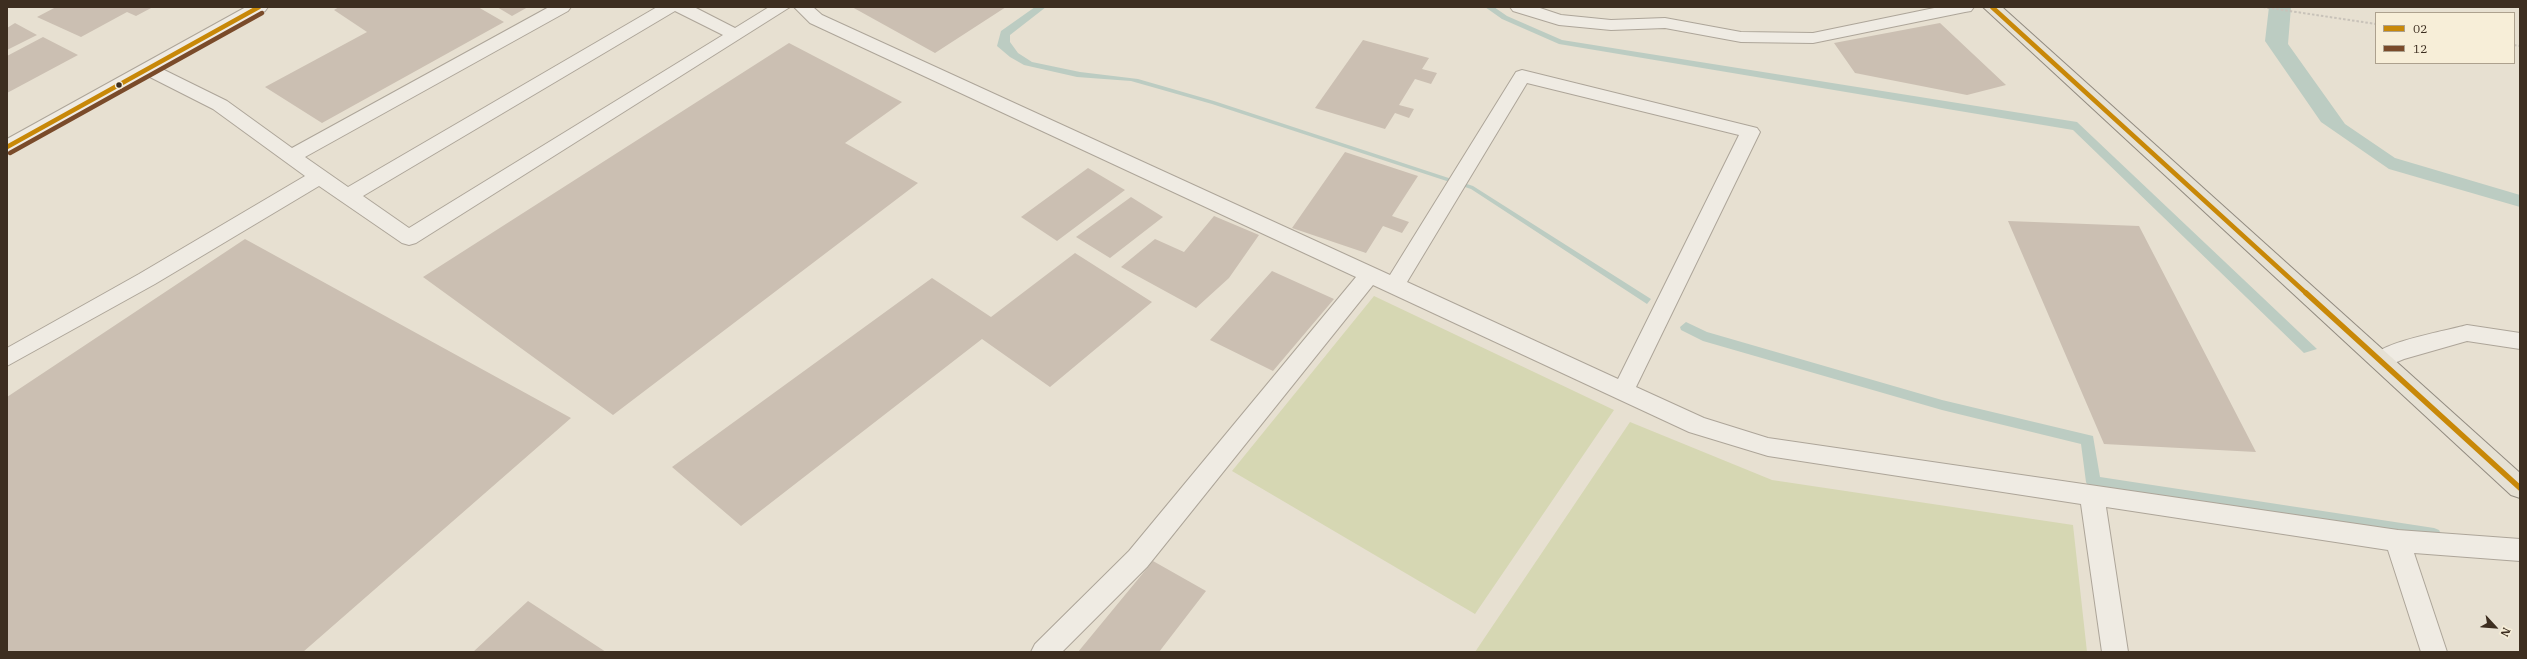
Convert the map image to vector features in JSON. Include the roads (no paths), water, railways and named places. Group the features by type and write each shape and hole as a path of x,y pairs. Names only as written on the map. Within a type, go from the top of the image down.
{"main road":[{"path":"1992,7 2520,488"}],"street":[{"path":"7,147 259,7"},
{"path":"291,157 562,7"},
{"path":"348,196 669,7"},
{"path":"681,7 736,35"},
{"path":"148,69 220,105 291,157 409,238 781,7"},
{"path":"803,7 816,19 1371,273 1697,425 1768,447 2398,541 2520,550"},
{"path":"1519,7 1559,20 1611,25 1665,23 1741,37 1813,38 1965,7"},
{"path":"1395,285 1522,76 1750,132 1624,391"},
{"path":"7,358 147,279 320,176"},
{"path":"1044,652 1138,559 1371,273"},
{"path":"2380,360 2398,352 2467,333 2520,341"},
{"path":"2092,496 2115,652"},
{"path":"2398,541 2434,652"}],"waterway":[{"path":"1686,327 1703,336 1942,405 2088,440 2093,482 2434,534"}]}
